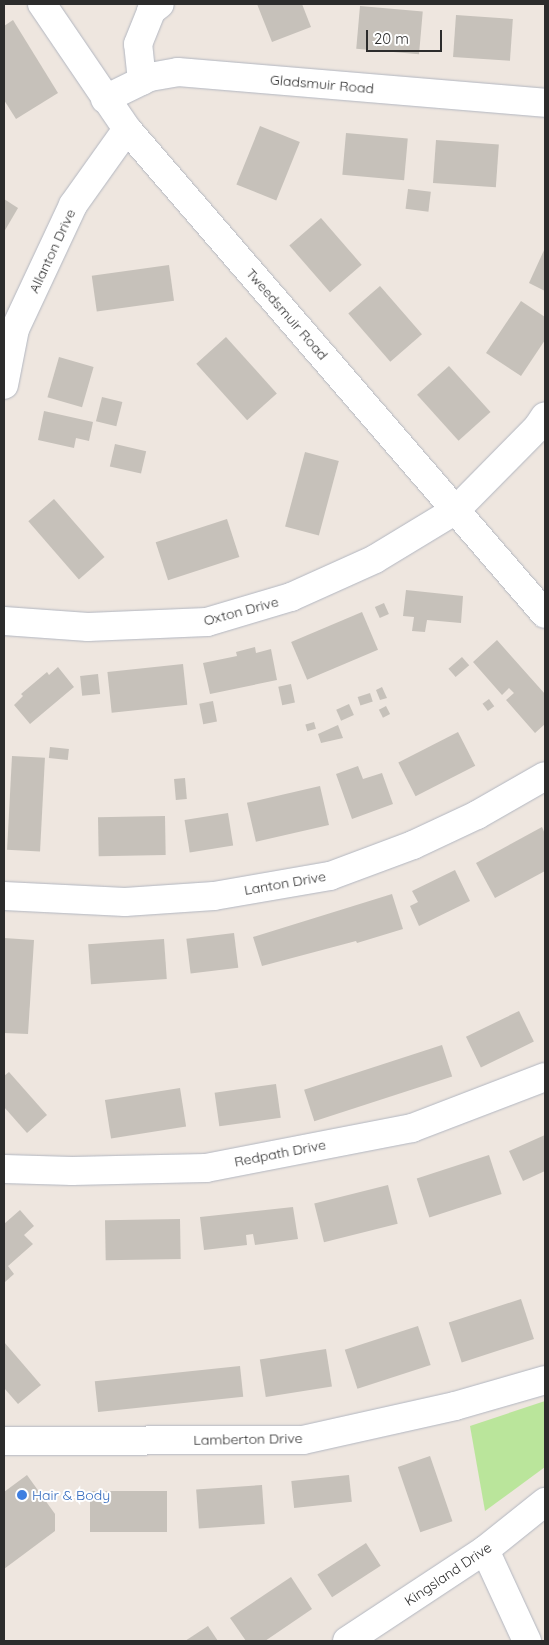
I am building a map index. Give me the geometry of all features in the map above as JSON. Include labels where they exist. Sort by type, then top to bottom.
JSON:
[{"type":"street","name":"Tweedsmuir Road","points":[[42,4],[127,129],[545,614]]},
{"type":"street","points":[[142,81],[138,44],[151,11],[160,4]]},
{"type":"street","name":"Gladsmuir Road","points":[[105,99],[150,77],[178,72],[545,103]]},
{"type":"street","name":"Allanton Drive","points":[[4,385],[9,327],[73,205],[127,129]]},
{"type":"street","name":"Oxton Drive","points":[[4,621],[88,626],[207,622],[291,597],[375,559],[456,510],[537,428],[545,416]]},
{"type":"street","name":"Lanton Drive","points":[[4,896],[125,902],[214,896],[330,876],[413,846],[477,815],[545,776]]},
{"type":"street","name":"Redpath Drive","points":[[4,1169],[72,1171],[206,1168],[412,1128],[545,1077]]},
{"type":"street","name":"Lamberton Drive","points":[[8,1445],[303,1440],[455,1406],[545,1380]]},
{"type":"street","name":"Kingsland Drive","points":[[347,1641],[485,1550],[545,1502]]},
{"type":"street","points":[[485,1550],[527,1641]]},
{"type":"green space","points":[[545,1401],[545,1467],[485,1511],[470,1426]]},
{"type":"building","points":[[257,4],[302,4],[311,27],[272,42]]},
{"type":"building","points":[[360,6],[423,11],[419,54],[356,49]]},
{"type":"building","points":[[456,15],[513,19],[510,61],[453,57]]},
{"type":"building","points":[[13,20],[58,93],[16,119],[4,100],[4,26]]},
{"type":"building","points":[[260,126],[300,142],[276,201],[236,184]]},
{"type":"building","points":[[346,133],[408,138],[404,180],[342,175]]},
{"type":"building","points":[[436,140],[499,144],[496,187],[433,183]]},
{"type":"building","points":[[408,189],[431,192],[428,212],[406,209]]},
{"type":"building","points":[[4,199],[18,208],[4,232]]},
{"type":"building","points":[[321,218],[362,265],[330,292],[289,246]]},
{"type":"building","points":[[545,248],[545,291],[529,283]]},
{"type":"building","points":[[169,265],[174,301],[97,312],[92,276]]},
{"type":"building","points":[[380,286],[422,334],[390,362],[348,314]]},
{"type":"building","points":[[521,301],[545,317],[545,340],[521,376],[486,353]]},
{"type":"building","points":[[226,337],[277,393],[247,420],[196,364]]},
{"type":"building","points":[[59,357],[94,367],[82,407],[47,397]]},
{"type":"building","points":[[449,366],[490,412],[459,441],[417,395]]},
{"type":"building","points":[[102,397],[122,402],[116,426],[96,421]]},
{"type":"building","points":[[44,411],[93,422],[89,441],[76,438],[74,448],[38,440]]},
{"type":"building","points":[[115,444],[146,451],[141,474],[110,466]]},
{"type":"building","points":[[305,452],[339,461],[319,535],[285,526]]},
{"type":"building","points":[[54,499],[105,557],[79,579],[28,521]]},
{"type":"building","points":[[227,519],[239,557],[168,580],[156,542]]},
{"type":"building","points":[[406,590],[463,596],[461,623],[427,620],[425,632],[412,631],[414,617],[403,616]]},
{"type":"building","points":[[384,603],[389,614],[380,618],[375,607]]},
{"type":"building","points":[[362,612],[378,650],[307,680],[291,642]]},
{"type":"building","points":[[497,640],[545,694],[545,724],[535,733],[506,700],[514,693],[509,688],[502,695],[473,662]]},
{"type":"building","points":[[255,647],[256,653],[271,649],[277,680],[210,694],[203,663],[237,656],[236,652]]},
{"type":"building","points":[[462,657],[469,665],[456,677],[448,669]]},
{"type":"building","points":[[183,664],[187,705],[112,713],[107,672]]},
{"type":"building","points":[[58,667],[74,687],[30,724],[14,705],[23,696],[21,694],[47,672],[49,675]]},
{"type":"building","points":[[98,674],[100,694],[82,696],[80,676]]},
{"type":"building","points":[[291,684],[295,703],[282,705],[278,687]]},
{"type":"building","points":[[382,687],[387,698],[380,700],[376,690]]},
{"type":"building","points":[[370,693],[373,702],[360,706],[358,697]]},
{"type":"building","points":[[489,699],[494,706],[488,711],[483,704]]},
{"type":"building","points":[[213,701],[217,722],[203,724],[199,704]]},
{"type":"building","points":[[349,704],[354,715],[341,721],[336,710]]},
{"type":"building","points":[[386,706],[390,714],[383,718],[379,710]]},
{"type":"building","points":[[314,722],[316,729],[307,731],[305,724]]},
{"type":"building","points":[[338,725],[343,738],[321,743],[318,734]]},
{"type":"building","points":[[458,732],[475,766],[416,796],[398,762]]},
{"type":"building","points":[[50,747],[69,749],[68,760],[49,758]]},
{"type":"building","points":[[12,756],[45,758],[40,852],[7,850]]},
{"type":"building","points":[[358,766],[363,779],[382,773],[393,804],[352,819],[336,774]]},
{"type":"building","points":[[185,778],[187,799],[176,800],[174,779]]},
{"type":"building","points":[[320,786],[329,825],[256,842],[247,803]]},
{"type":"building","points":[[228,813],[233,846],[190,852],[185,820]]},
{"type":"building","points":[[165,816],[166,855],[99,856],[98,817]]},
{"type":"building","points":[[542,827],[545,834],[545,871],[495,898],[476,863]]},
{"type":"building","points":[[455,870],[470,901],[419,926],[410,906],[418,902],[412,891]]},
{"type":"building","points":[[392,894],[403,929],[357,943],[356,941],[262,966],[253,937]]},
{"type":"building","points":[[234,933],[238,968],[191,974],[186,939]]},
{"type":"building","points":[[4,938],[34,940],[28,1034],[4,1033]]},
{"type":"building","points":[[164,939],[167,979],[91,984],[88,944]]},
{"type":"building","points":[[519,1011],[534,1042],[481,1067],[466,1037]]},
{"type":"building","points":[[442,1045],[452,1076],[314,1121],[304,1090]]},
{"type":"building","points":[[9,1072],[47,1115],[27,1133],[4,1107],[4,1076]]},
{"type":"building","points":[[276,1084],[281,1118],[219,1126],[215,1093]]},
{"type":"building","points":[[180,1088],[186,1127],[111,1138],[105,1100]]},
{"type":"building","points":[[545,1135],[545,1171],[523,1181],[509,1151]]},
{"type":"building","points":[[489,1155],[502,1194],[429,1217],[417,1178]]},
{"type":"building","points":[[388,1185],[398,1224],[324,1242],[314,1203]]},
{"type":"building","points":[[293,1207],[298,1239],[255,1245],[253,1234],[246,1235],[247,1245],[204,1250],[200,1217]]},
{"type":"building","points":[[20,1210],[34,1226],[24,1235],[33,1244],[8,1266],[14,1274],[5,1282],[4,1224]]},
{"type":"building","points":[[180,1219],[181,1259],[106,1260],[105,1220]]},
{"type":"building","points":[[521,1299],[534,1339],[462,1362],[449,1322]]},
{"type":"building","points":[[418,1326],[431,1365],[357,1389],[345,1350]]},
{"type":"building","points":[[4,1342],[41,1385],[18,1404],[4,1388]]},
{"type":"building","points":[[326,1349],[332,1387],[266,1397],[260,1359]]},
{"type":"building","points":[[240,1366],[243,1397],[98,1412],[95,1381]]},
{"type":"building","points":[[430,1456],[452,1521],[420,1532],[398,1467]]},
{"type":"building","points":[[27,1475],[55,1514],[55,1531],[4,1569],[4,1492]]},
{"type":"building","points":[[349,1475],[352,1502],[294,1508],[291,1481]]},
{"type":"building","points":[[262,1485],[265,1524],[199,1529],[196,1490]]},
{"type":"building","points":[[90,1491],[167,1491],[167,1532],[90,1532]]},
{"type":"building","points":[[366,1543],[381,1566],[332,1597],[317,1575]]},
{"type":"building","points":[[291,1577],[312,1609],[265,1641],[246,1641],[230,1618]]},
{"type":"building","points":[[208,1626],[218,1641],[185,1641]]},
{"type":"place","name":"Hair & Body","points":[[22,1495]]}]
